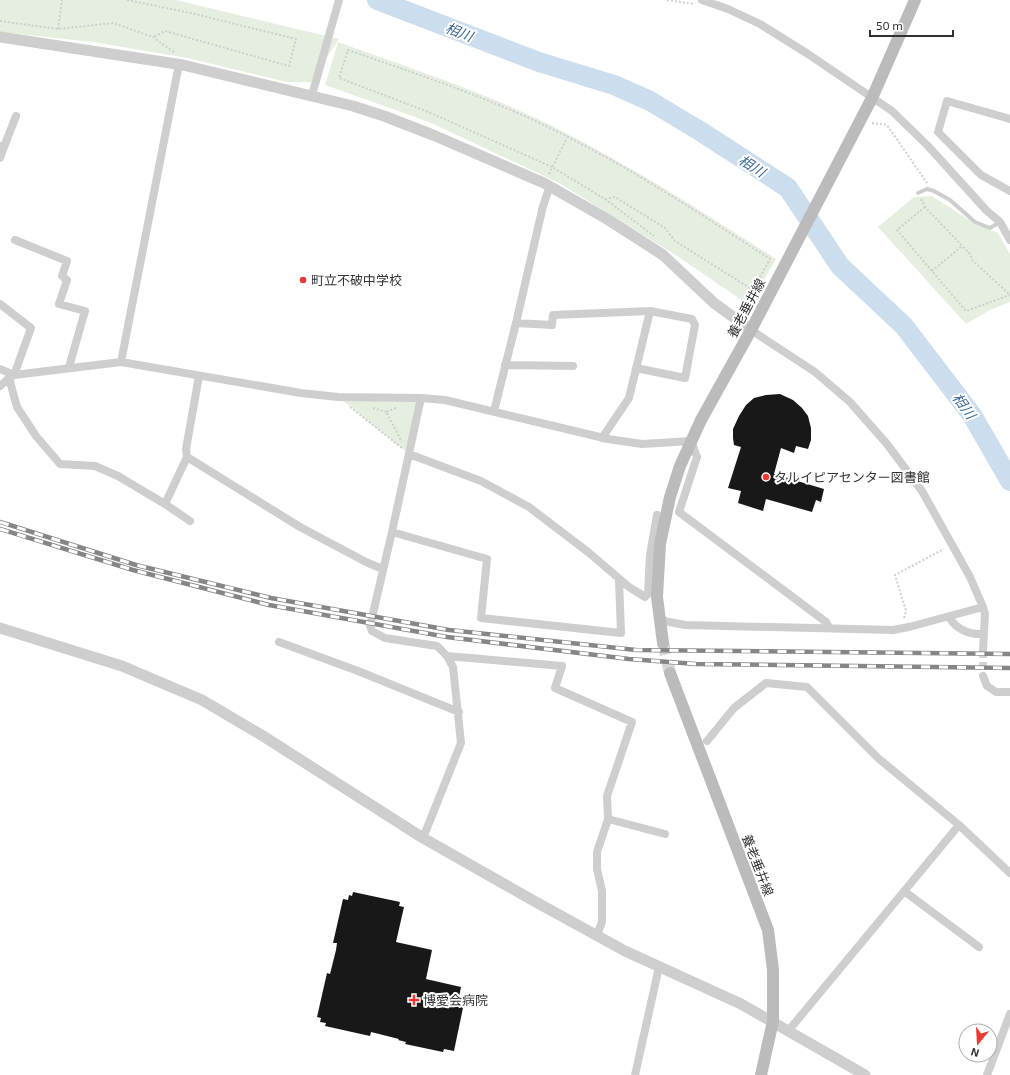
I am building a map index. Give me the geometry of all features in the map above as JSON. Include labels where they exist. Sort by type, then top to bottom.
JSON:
[{"type":"main road","name":"養老垂井線","points":[[663,643],[659,620],[658,570],[664,520],[674,484],[691,441],[863,121],[916,0]]},
{"type":"main road","name":"養老垂井線","points":[[670,673],[768,930],[773,970],[773,1021],[761,1075]]},
{"type":"street","points":[[312,95],[339,0]]},
{"type":"street","points":[[702,0],[728,9],[760,24],[808,54],[892,111],[928,146],[986,210],[1000,222],[1010,240]]},
{"type":"street","points":[[0,37],[179,64],[312,95],[384,116],[433,134],[550,186],[607,219],[663,255],[714,303],[751,330],[815,372],[850,402],[887,444],[922,491],[970,577],[985,614],[983,650]]},
{"type":"street","points":[[121,362],[179,64]]},
{"type":"street","points":[[1010,118],[947,101],[938,132],[981,175],[1010,191]]},
{"type":"street","points":[[0,158],[2,147],[16,116]]},
{"type":"street","points":[[494,411],[543,206],[550,186]]},
{"type":"street","points":[[15,240],[67,261],[62,276],[67,280],[59,304],[85,311],[69,367]]},
{"type":"street","points":[[0,304],[31,328],[12,376],[0,386]]},
{"type":"street","points":[[516,323],[552,325],[553,315],[650,311],[692,319],[696,325],[685,378],[636,368]]},
{"type":"street","points":[[602,438],[630,398],[650,311]]},
{"type":"street","points":[[0,369],[12,376],[69,367],[121,362],[301,393],[338,397],[421,398],[445,400],[602,438],[642,444],[691,441],[697,457],[679,512],[826,622],[829,627]]},
{"type":"street","points":[[505,365],[573,366]]},
{"type":"street","points":[[12,376],[17,407],[36,436],[60,464],[95,466],[118,476],[166,504],[190,521]]},
{"type":"street","points":[[166,504],[187,457],[186,449],[199,376]]},
{"type":"street","points":[[421,398],[392,532],[371,616],[370,626],[372,631],[385,638],[437,646],[447,656],[453,667],[459,712],[461,743],[423,838]]},
{"type":"street","points":[[409,454],[481,481],[529,507],[555,526],[619,579],[645,597],[648,594],[650,555],[657,514]]},
{"type":"street","points":[[187,457],[300,526],[368,564],[383,569]]},
{"type":"street","points":[[392,532],[487,559],[481,618],[621,633],[619,579]]},
{"type":"street","points":[[659,620],[685,625],[829,627],[893,630],[906,628],[983,607]]},
{"type":"street","points":[[948,617],[953,623],[972,635],[983,634]]},
{"type":"street","points":[[0,628],[122,666],[202,700],[263,736],[423,838],[597,935],[660,967],[708,987],[773,1021],[865,1075]]},
{"type":"street","points":[[279,642],[358,671],[459,712]]},
{"type":"street","points":[[447,656],[562,666],[555,688],[632,722],[607,796],[608,819],[597,852],[597,869],[602,891],[602,922],[597,935]]},
{"type":"street","points":[[983,676],[987,686],[996,692],[1010,692]]},
{"type":"street","points":[[706,741],[734,708],[766,682],[807,687],[878,758],[959,825],[1010,873]]},
{"type":"street","points":[[608,819],[665,834]]},
{"type":"street","points":[[789,1030],[959,825]]},
{"type":"street","points":[[904,891],[979,947]]},
{"type":"street","points":[[635,1075],[660,967]]},
{"type":"street","points":[[987,1075],[1010,1014]]},
{"type":"lane","points":[[918,193],[929,190],[934,191],[950,200],[980,225],[990,228],[1000,222]]},
{"type":"path","points":[[58,29],[62,0]]},
{"type":"path","points":[[127,0],[191,13],[296,39],[289,66],[165,31],[153,36]]},
{"type":"path","points":[[667,0],[696,4],[698,0]]},
{"type":"path","points":[[0,22],[58,29],[113,23],[153,36],[175,52],[179,64]]},
{"type":"path","points":[[605,199],[615,197],[659,224],[665,228],[675,241],[753,290],[770,259],[654,184],[552,129],[464,91],[348,50],[339,78],[426,110],[552,167],[605,199],[653,234],[663,255]]},
{"type":"path","points":[[863,121],[887,125],[927,181],[929,190]]},
{"type":"path","points":[[552,167],[568,138]]},
{"type":"path","points":[[918,193],[925,207],[970,254],[972,260],[1010,295],[966,311],[897,230],[925,207]]},
{"type":"path","points":[[932,271],[962,246]]},
{"type":"path","points":[[338,397],[409,454]]},
{"type":"path","points":[[400,406],[386,412],[409,454]]},
{"type":"path","points":[[906,628],[904,617],[906,611],[895,575],[944,549]]},
{"type":"green space","points":[[0,0],[176,0],[339,39],[311,82],[287,82],[187,58],[93,42],[0,32]]},
{"type":"green space","points":[[338,42],[473,91],[552,126],[638,173],[776,259],[749,305],[674,254],[559,183],[429,122],[325,85]]},
{"type":"green space","points":[[932,196],[974,223],[998,233],[1010,254],[1010,302],[990,310],[966,324],[878,227],[914,197]]},
{"type":"green space","points":[[338,397],[421,398],[409,454]]},
{"type":"building","points":[[780,394],[793,400],[808,416],[811,428],[811,440],[808,449],[796,446],[794,453],[781,448],[774,474],[824,489],[821,502],[816,500],[812,512],[766,499],[763,511],[738,503],[741,491],[728,488],[741,447],[734,445],[733,438],[733,429],[739,416],[746,405],[754,398]]},
{"type":"building","points":[[353,892],[400,902],[399,906],[404,907],[396,942],[432,950],[426,979],[461,987],[458,1002],[464,1003],[454,1051],[444,1049],[443,1052],[405,1044],[406,1042],[398,1040],[399,1039],[371,1032],[370,1036],[325,1026],[326,1023],[320,1022],[321,1018],[317,1017],[327,973],[330,974],[336,950],[337,943],[333,943],[343,899],[348,900],[349,895],[352,896]]},
{"type":"waterway","name":"相川","points":[[377,0],[539,62],[614,85],[650,101],[700,131],[788,188],[840,266],[904,326],[972,415],[1010,481]]},
{"type":"tunnel","points":[[663,643],[670,673]]},
{"type":"tunnel","points":[[983,650],[983,676]]},
{"type":"railway","points":[[0,522],[136,565],[271,598],[449,630],[636,650],[1010,654]]},
{"type":"railway","points":[[0,529],[133,570],[269,605],[447,637],[629,659],[696,664],[1010,668]]},
{"type":"place","name":"町立不破中学校","points":[[303,280]]},
{"type":"place","name":"タルイピアセンター図書館","points":[[766,477]]},
{"type":"place","name":"博愛会病院","points":[[414,1000]]}]
